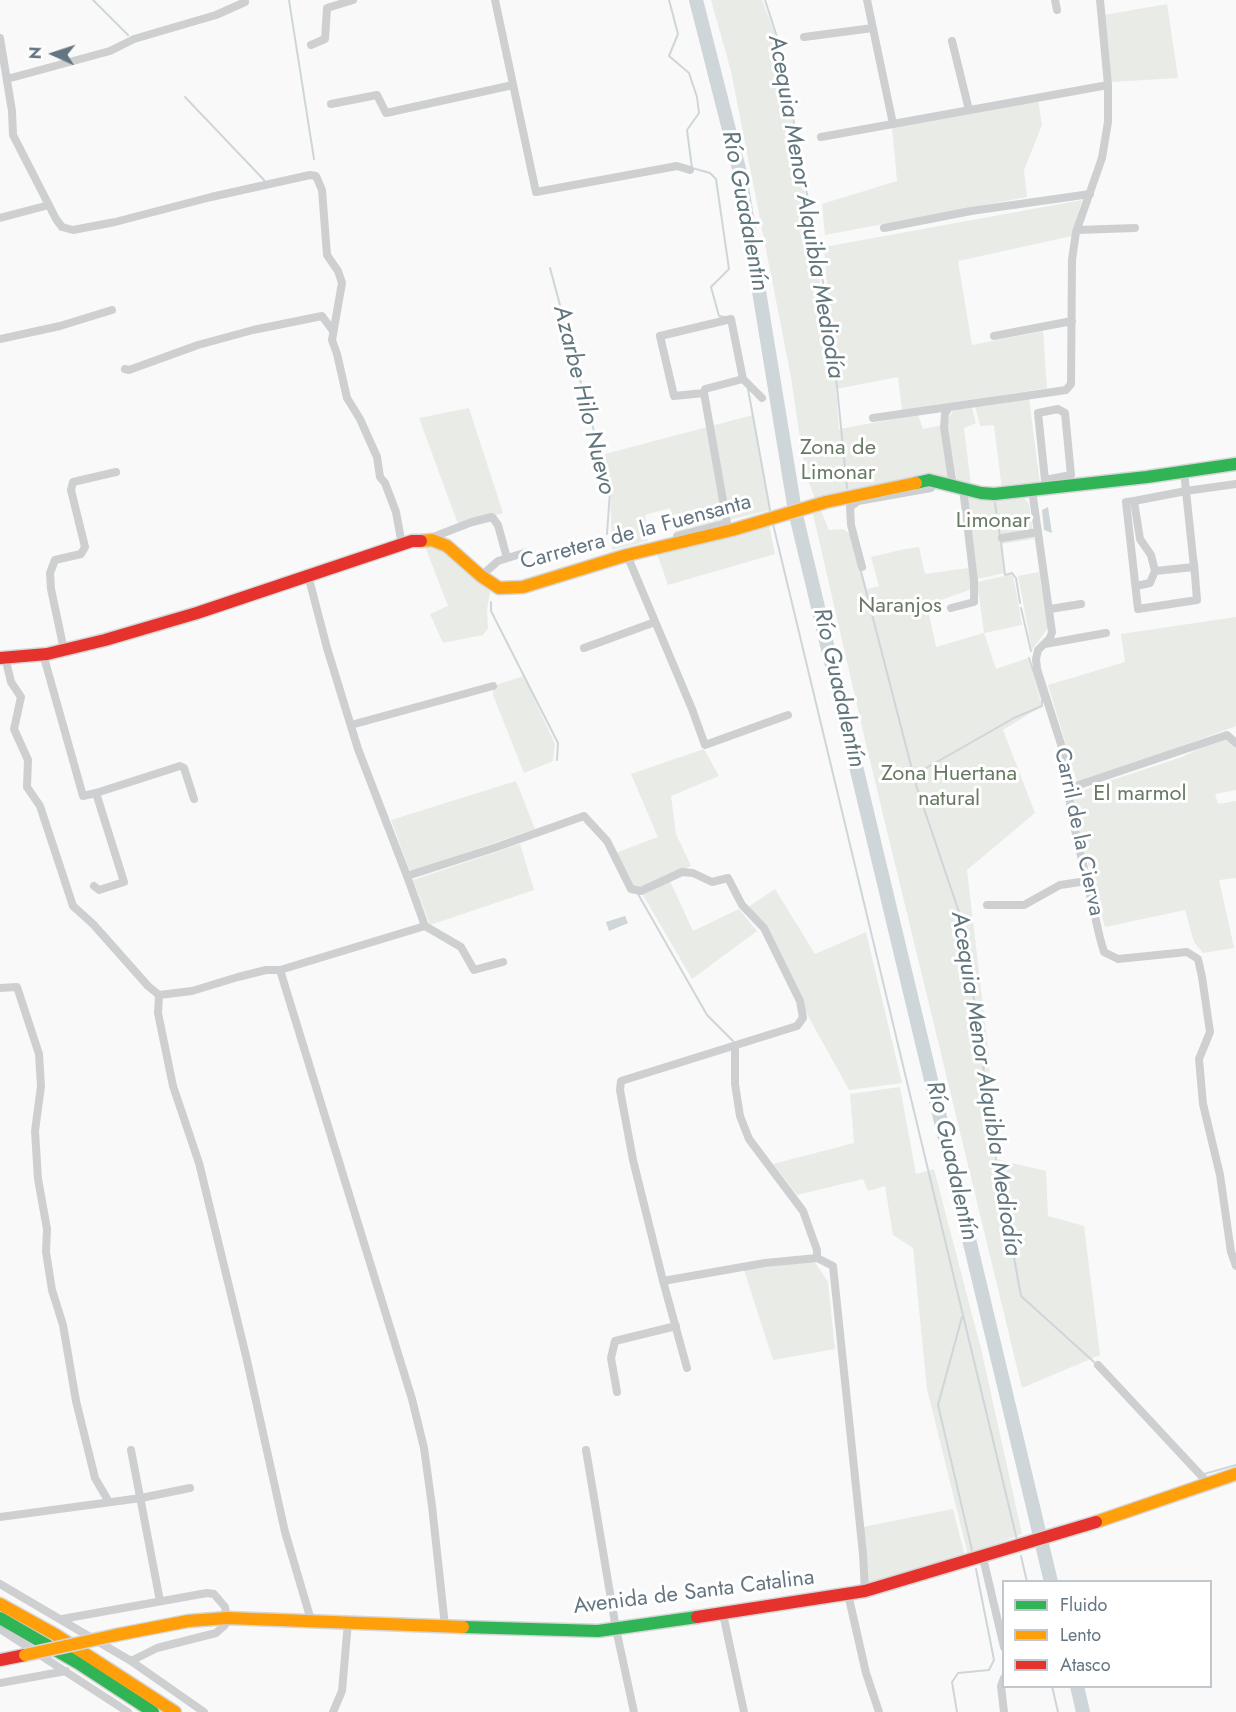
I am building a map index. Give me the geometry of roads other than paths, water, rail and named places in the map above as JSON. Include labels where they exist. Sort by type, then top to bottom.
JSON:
[{"type":"main road","name":"Carretera de la Fuensanta","points":[[425,540],[432,540],[447,546],[481,576],[499,588],[523,587],[627,555],[732,530],[826,502],[929,480],[994,494],[1032,490],[1046,484],[1236,464]]},
{"type":"main road","points":[[2,658],[64,650],[197,613],[402,544],[425,540]]},
{"type":"main road","name":"Avenida de Santa Catalina","points":[[0,1660],[188,1621],[227,1618],[575,1631],[616,1629],[723,1614],[865,1591],[1028,1544],[1236,1474]]},
{"type":"main road","points":[[0,1604],[56,1635],[175,1712]]},
{"type":"main road","points":[[0,1618],[78,1663],[153,1712]]},
{"type":"street","points":[[311,45],[325,39],[327,8],[353,0]]},
{"type":"street","points":[[495,0],[536,192],[677,166],[690,170]]},
{"type":"street","points":[[867,0],[893,124]]},
{"type":"street","points":[[1055,0],[1057,10]]},
{"type":"street","points":[[873,418],[1025,394],[1066,390],[1071,384],[1072,260],[1077,230],[1102,158],[1106,137],[1108,85],[1100,0]]},
{"type":"street","points":[[7,79],[110,51],[134,39],[216,15],[245,2]]},
{"type":"street","points":[[804,37],[873,28]]},
{"type":"street","points":[[0,38],[12,111],[13,135],[62,227],[73,230],[115,222],[222,194],[310,175],[316,176],[322,190],[327,255],[338,271],[342,283],[332,340],[347,398],[360,419],[377,457],[380,477],[385,483],[396,512],[402,544]]},
{"type":"street","points":[[952,41],[969,110]]},
{"type":"street","points":[[331,104],[377,95],[386,113],[513,85]]},
{"type":"street","points":[[821,138],[1108,85]]},
{"type":"street","points":[[884,228],[970,212],[1090,195]]},
{"type":"street","points":[[0,218],[49,206]]},
{"type":"street","points":[[1077,230],[1135,228]]},
{"type":"street","points":[[0,339],[60,326],[112,310]]},
{"type":"street","points":[[125,369],[129,370],[198,345],[253,330],[322,316],[333,331]]},
{"type":"street","points":[[704,393],[674,396],[660,336],[731,319],[743,379],[762,398]]},
{"type":"street","points":[[994,336],[1072,321]]},
{"type":"street","points":[[677,543],[677,536],[727,523],[704,393],[705,389],[743,379]]},
{"type":"street","points":[[949,407],[945,414],[944,427],[958,487],[974,581],[974,602],[951,608]]},
{"type":"street","points":[[1058,409],[1065,413],[1071,475],[1046,484],[1038,413],[1058,409]]},
{"type":"street","points":[[1184,471],[1186,491],[1187,502],[1197,600],[1138,609],[1126,502],[1186,491],[1236,484]]},
{"type":"street","points":[[64,650],[51,589],[50,573],[55,560],[81,554],[85,547],[71,490],[73,482],[116,472]]},
{"type":"street","points":[[862,567],[850,525],[850,507],[858,501],[931,488],[936,481]]},
{"type":"street","name":"Carril de la Cierva","points":[[1032,490],[1052,632],[1050,638],[1038,650],[1037,669],[1067,763],[1070,808],[1104,952],[1118,958],[1186,952],[1198,959],[1210,1032],[1199,1059],[1203,1104],[1220,1175],[1231,1252],[1236,1266]]},
{"type":"street","points":[[1134,501],[1140,539],[1151,555],[1155,571],[1150,583],[1136,586]]},
{"type":"street","points":[[1155,571],[1194,567],[1187,502]]},
{"type":"street","points":[[425,540],[492,517],[498,525],[507,558]]},
{"type":"street","points":[[1002,538],[1038,532]]},
{"type":"street","points":[[481,576],[498,561],[527,552]]},
{"type":"street","points":[[627,555],[705,745],[788,715]]},
{"type":"street","points":[[309,575],[327,648],[358,749],[425,926],[461,947],[474,970],[503,962]]},
{"type":"street","points":[[1050,609],[1081,604]]},
{"type":"street","points":[[584,648],[655,622]]},
{"type":"street","points":[[1045,644],[1106,633]]},
{"type":"street","points":[[43,654],[83,796],[180,766],[184,768],[194,799]]},
{"type":"street","points":[[2,658],[11,682],[21,697],[14,729],[28,760],[27,787],[40,806],[73,906],[93,924],[148,986],[159,995],[192,991],[266,970],[280,970],[425,926]]},
{"type":"street","points":[[351,725],[493,686]]},
{"type":"street","points":[[1070,788],[1227,735],[1236,742]]},
{"type":"street","points":[[94,886],[99,890],[124,882],[96,793]]},
{"type":"street","points":[[407,876],[584,816],[607,841],[631,889],[641,891],[682,872],[693,873],[712,882],[728,878],[742,905],[764,928],[800,1001],[803,1018],[797,1026],[621,1082],[620,1090],[633,1160],[687,1368]]},
{"type":"street","points":[[987,905],[1024,905],[1060,885],[1086,881]]},
{"type":"street","points":[[280,970],[412,1399],[424,1448],[445,1626]]},
{"type":"street","points":[[0,988],[17,987],[39,1054],[41,1086],[35,1131],[38,1179],[47,1229],[46,1252],[51,1290],[63,1325],[76,1401],[92,1468],[109,1502]]},
{"type":"street","points":[[159,995],[158,1013],[173,1086],[199,1163],[246,1356],[269,1467],[311,1620]]},
{"type":"street","points":[[735,1046],[735,1084],[740,1116],[749,1139],[803,1211],[817,1250],[817,1258]]},
{"type":"street","points":[[663,1281],[765,1263],[817,1258],[833,1266],[865,1591]]},
{"type":"street","points":[[617,1392],[611,1358],[615,1341],[676,1326]]},
{"type":"street","points":[[1098,1365],[1208,1483]]},
{"type":"street","points":[[131,1450],[160,1601]]},
{"type":"street","points":[[586,1450],[616,1629],[634,1712]]},
{"type":"street","points":[[0,1517],[141,1498],[190,1488]]},
{"type":"street","points":[[983,1558],[1002,1639]]},
{"type":"street","points":[[0,1584],[131,1660],[204,1712]]},
{"type":"street","points":[[62,1619],[196,1594],[214,1594],[225,1607],[227,1618],[225,1625],[216,1633],[157,1648],[131,1660]]},
{"type":"street","points":[[848,1594],[866,1673],[879,1712]]},
{"type":"street","points":[[723,1614],[744,1712]]},
{"type":"street","points":[[333,1712],[342,1691],[348,1622]]},
{"type":"street","points":[[1,1631],[128,1712]]},
{"type":"street","points":[[0,1683],[66,1671]]},
{"type":"street","points":[[1002,1683],[1004,1712]]},
{"type":"waterway","points":[[93,0],[128,35]]},
{"type":"waterway","points":[[289,0],[314,159]]},
{"type":"waterway","points":[[669,0],[678,34],[669,56],[689,73],[697,97],[699,113],[687,130],[692,168],[710,173],[716,179],[729,269],[711,287],[719,316],[725,317]]},
{"type":"waterway","name":"Río Guadalentín","points":[[696,0],[739,169],[795,511],[1051,1580]]},
{"type":"waterway","name":"Acequia Menor Alquibla Mediodía","points":[[765,0],[780,46],[831,326],[847,488]]},
{"type":"waterway","points":[[185,97],[265,183]]},
{"type":"waterway","name":"Azarbe Hilo Nuevo","points":[[550,268],[610,491],[607,534]]},
{"type":"waterway","points":[[748,389],[770,510]]},
{"type":"waterway","points":[[995,503],[1000,537]]},
{"type":"waterway","points":[[773,524],[1017,1540]]},
{"type":"waterway","points":[[1001,542],[1005,575],[1012,573],[1016,578],[1020,603]]},
{"type":"waterway","name":"Acequia Menor Alquibla Mediodía","points":[[860,568],[916,785],[964,927],[996,1159],[1021,1296],[1094,1362]]},
{"type":"waterway","name":"Azarbe Hilo Nuevo","points":[[491,602],[491,611],[558,743],[557,760]]},
{"type":"waterway","points":[[1021,608],[1031,651]]},
{"type":"waterway","points":[[914,775],[1014,718],[1042,706],[1042,699],[1029,658]]},
{"type":"waterway","name":"Azarbe Hilo Nuevo","points":[[638,894],[707,1015],[733,1041]]},
{"type":"waterway","points":[[962,1317],[938,1405],[972,1550]]},
{"type":"waterway","name":"Acequia Menor Alquibla Mediodía","points":[[1204,1474],[1236,1465]]},
{"type":"waterway","points":[[1021,1556],[1027,1580]]},
{"type":"waterway","points":[[957,1712],[952,1682],[958,1673],[989,1670],[994,1660],[976,1569]]},
{"type":"waterway","points":[[1052,1688],[1058,1712]]},
{"type":"waterway","name":"Río Guadalentín","points":[[1077,1688],[1083,1712]]},
{"type":"park label","name":"Zona de Limonar","points":[[838,462]]},
{"type":"park label","name":"Limonar","points":[[993,522]]},
{"type":"park label","name":"Naranjos","points":[[900,607]]},
{"type":"park label","name":"Zona Huertana natural","points":[[949,788]]},
{"type":"park label","name":"El marmol","points":[[1140,795]]}]
